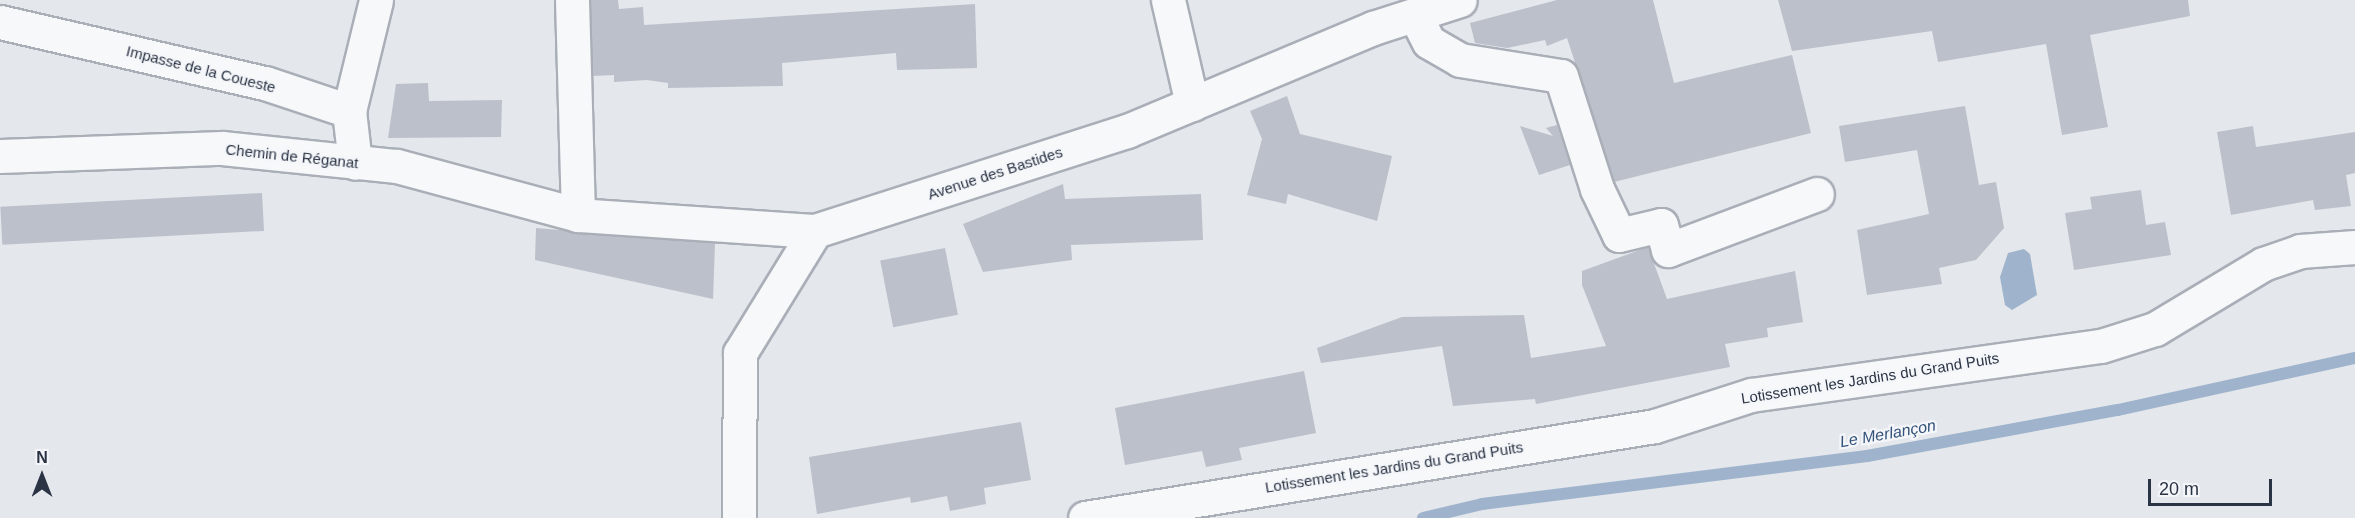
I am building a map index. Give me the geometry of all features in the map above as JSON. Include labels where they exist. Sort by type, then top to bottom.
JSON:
[{"type":"street","points":[[356,163],[350,111],[376,0]]},
{"type":"street","points":[[572,0],[578,215]]},
{"type":"street","points":[[1168,0],[1192,104]]},
{"type":"street","name":"Avenue des Bastides","points":[[816,231],[1127,130],[1415,15],[1460,0]]},
{"type":"street","points":[[1415,15],[1429,42],[1460,60],[1561,76],[1597,189],[1619,235],[1661,225],[1668,250],[1817,194]]},
{"type":"street","name":"Impasse de la Coueste","points":[[0,22],[265,83],[350,111]]},
{"type":"street","name":"Chemin de Réganat","points":[[0,156],[222,148],[397,166],[578,215],[816,231]]},
{"type":"street","points":[[739,518],[740,353],[816,231]]},
{"type":"street","name":"Lotissement les Jardins du Grand Puits","points":[[1085,518],[1654,426],[1751,395],[2102,346],[2155,329],[2263,264],[2300,251],[2355,247]]},
{"type":"water","points":[[2024,249],[2030,254],[2037,295],[2012,310],[2005,305],[2000,277],[2008,253]]},
{"type":"building","points":[[591,0],[618,0],[619,9],[643,7],[644,25],[975,4],[977,68],[897,70],[896,53],[782,63],[783,86],[668,88],[668,83],[647,80],[614,82],[614,75],[593,76]]},
{"type":"building","points":[[1557,0],[1653,0],[1674,83],[1792,55],[1811,133],[1614,182],[1567,38],[1547,46],[1545,40],[1507,48],[1475,43],[1470,23]]},
{"type":"building","points":[[1778,0],[2188,0],[2190,16],[2090,35],[2108,127],[2062,135],[2046,44],[1938,62],[1932,31],[1792,51]]},
{"type":"building","points":[[428,83],[429,101],[502,100],[501,137],[388,138],[396,84]]},
{"type":"building","points":[[1287,96],[1300,134],[1392,156],[1377,221],[1288,194],[1286,204],[1247,195],[1262,139],[1250,111]]},
{"type":"building","points":[[1965,106],[1979,185],[1996,182],[2004,228],[1976,260],[1939,268],[1942,284],[1867,295],[1857,230],[1929,214],[1917,150],[1845,162],[1839,126]]},
{"type":"building","points":[[1557,125],[1570,165],[1539,175],[1520,126],[1553,136],[1546,128]]},
{"type":"building","points":[[2253,126],[2256,147],[2355,132],[2355,173],[2346,175],[2351,206],[2315,210],[2313,200],[2231,215],[2217,132]]},
{"type":"building","points":[[1063,184],[1065,199],[1201,194],[1203,240],[1071,245],[1072,260],[983,272],[963,224]]},
{"type":"building","points":[[2141,190],[2146,225],[2165,222],[2171,255],[2074,270],[2065,213],[2092,209],[2090,197]]},
{"type":"building","points":[[262,193],[264,231],[2,245],[0,207]]},
{"type":"building","points":[[536,228],[715,243],[713,299],[535,260]]},
{"type":"building","points":[[1648,247],[1667,299],[1795,271],[1803,322],[1767,328],[1768,337],[1725,344],[1730,367],[1536,404],[1535,399],[1453,406],[1442,346],[1321,363],[1317,348],[1402,317],[1524,315],[1531,358],[1606,346],[1582,285],[1582,271]]},
{"type":"building","points":[[945,248],[958,315],[893,327],[880,261]]},
{"type":"building","points":[[1304,371],[1316,433],[1239,448],[1242,460],[1206,467],[1202,451],[1125,465],[1115,408]]},
{"type":"building","points":[[1021,422],[1031,480],[984,488],[986,504],[950,511],[947,496],[911,503],[910,497],[817,514],[809,457]]},
{"type":"waterway","name":"Le Merlançon","points":[[1423,518],[1482,504],[1867,456],[2118,410],[2355,358]]}]
